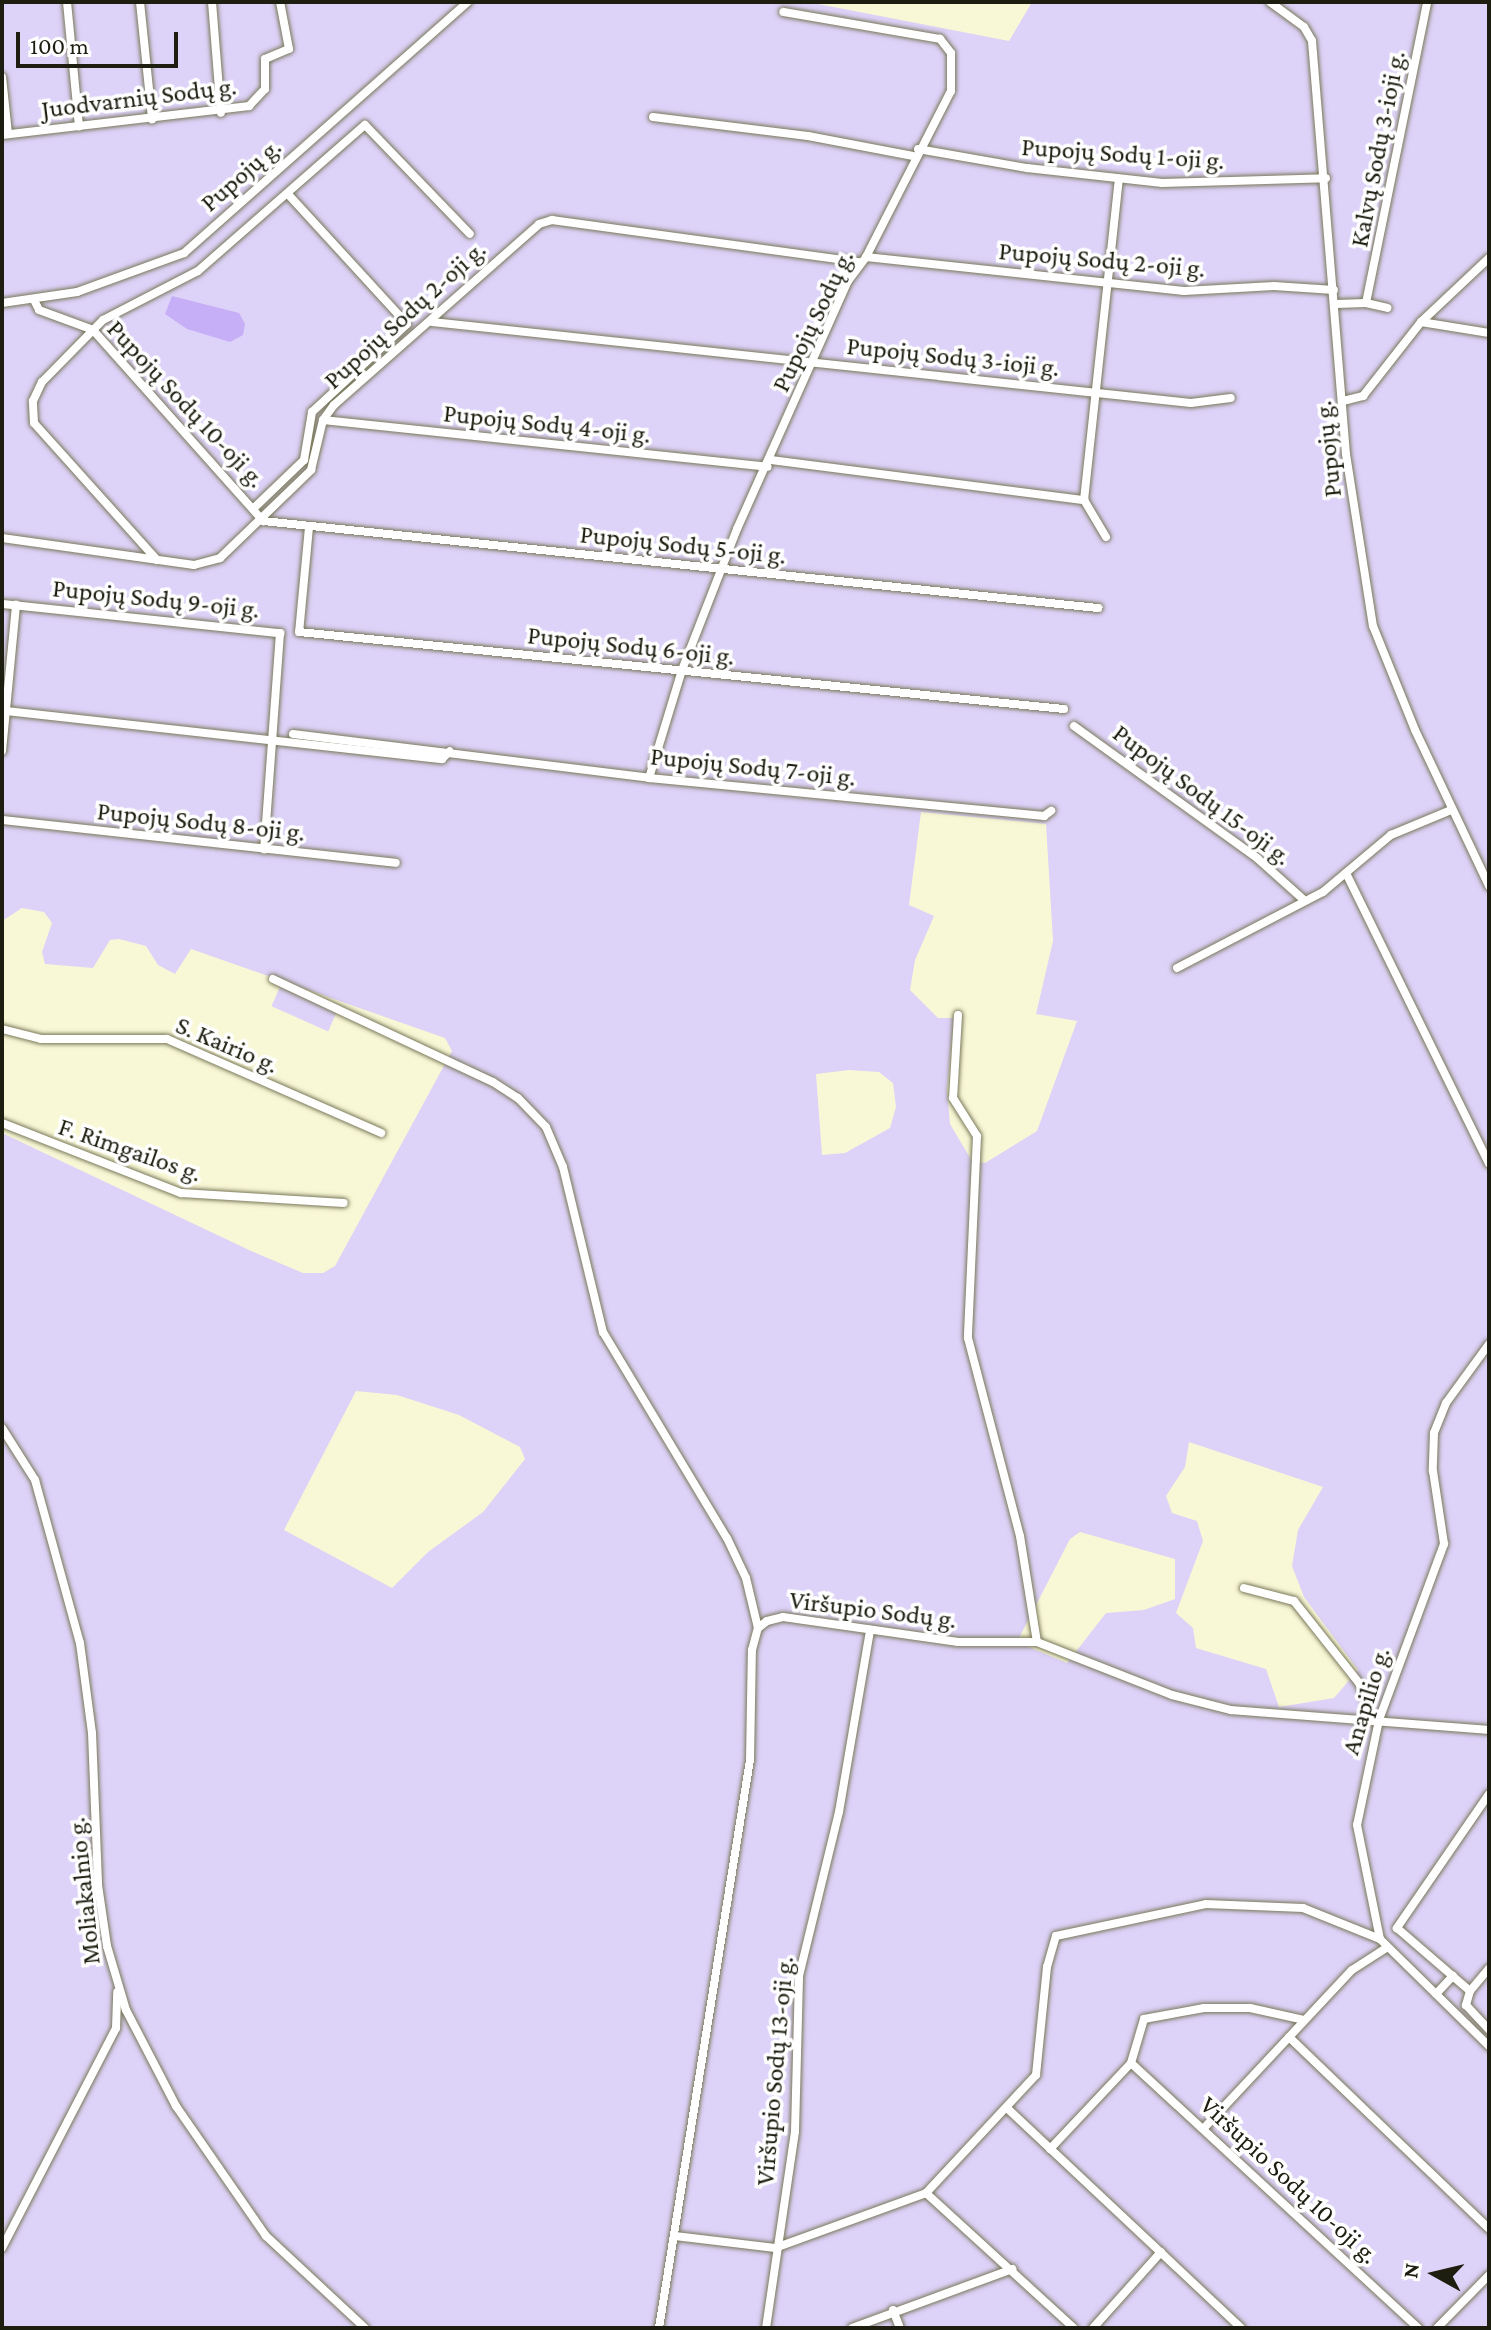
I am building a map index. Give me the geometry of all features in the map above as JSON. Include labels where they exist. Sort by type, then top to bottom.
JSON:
[{"type":"street","points":[[67,2],[79,126]]},
{"type":"street","points":[[140,2],[152,119]]},
{"type":"street","points":[[212,2],[221,113]]},
{"type":"street","name":"Juodvarnių Sodų g.","points":[[5,134],[221,113],[258,100],[265,89],[265,59],[289,49],[280,2]]},
{"type":"street","name":"Pupojų g.","points":[[2,303],[34,300],[126,278],[184,253],[468,2]]},
{"type":"street","name":"Pupojų g.","points":[[1270,2],[1304,27],[1312,41],[1343,401],[1373,626],[1451,810],[1489,886]]},
{"type":"street","name":"Kalvų Sodų 3-ioji g.","points":[[1366,303],[1427,2]]},
{"type":"street","name":"Pupojų Sodų g.","points":[[649,778],[682,670],[720,569],[862,260],[916,152],[951,91],[947,43],[929,35],[783,12]]},
{"type":"street","points":[[2,77],[5,134]]},
{"type":"street","name":"Pupojų Sodų 1-oji g.","points":[[653,117],[1119,179],[1211,184],[1326,178]]},
{"type":"street","points":[[158,560],[34,423],[33,401],[42,382],[93,330],[122,308],[198,271],[365,125],[470,234]]},
{"type":"street","points":[[1106,537],[1084,500],[1119,179]]},
{"type":"street","points":[[255,507],[304,460],[312,412],[407,324],[288,194]]},
{"type":"street","name":"Pupojų Sodų 2-oji g.","points":[[2,538],[158,560],[212,562],[263,521],[314,465],[323,420],[345,394],[432,322],[525,233],[552,220],[862,260],[1184,291],[1274,286],[1334,290]]},
{"type":"street","points":[[1343,401],[1363,396],[1421,322],[1489,258]]},
{"type":"street","name":"Pupojų Sodų 10-oji g.","points":[[34,300],[39,310],[93,330],[255,507],[263,521]]},
{"type":"street","points":[[1336,304],[1366,303],[1387,308]]},
{"type":"street","name":"Pupojų Sodų 3-ioji g.","points":[[432,322],[1191,403],[1231,398]]},
{"type":"street","points":[[1421,322],[1489,333]]},
{"type":"street","name":"Pupojų Sodų 4-oji g.","points":[[323,420],[769,463],[1084,500]]},
{"type":"street","name":"Pupojų Sodų 5-oji g.","points":[[263,521],[1098,608]]},
{"type":"street","name":"Pupojų Sodų 6-oji g.","points":[[309,527],[299,632],[1064,709]]},
{"type":"street","name":"Pupojų Sodų 9-oji g.","points":[[2,604],[280,633],[264,849]]},
{"type":"street","points":[[2,751],[16,605]]},
{"type":"street","name":"Pupojų Sodų 7-oji g.","points":[[6,711],[274,743],[442,759],[450,751]]},
{"type":"street","name":"Pupojų Sodų 15-oji g.","points":[[1074,726],[1257,858],[1304,900]]},
{"type":"street","name":"Pupojų Sodų 7-oji g.","points":[[293,734],[649,778],[1044,816],[1051,811]]},
{"type":"street","points":[[1177,968],[1304,900],[1346,873],[1391,835],[1451,810]]},
{"type":"street","name":"Pupojų Sodų 8-oji g.","points":[[2,820],[396,863]]},
{"type":"street","points":[[1346,873],[1489,1164]]},
{"type":"street","points":[[273,979],[493,1082],[518,1098],[546,1127],[563,1167],[603,1332],[727,1538],[746,1578],[758,1628]]},
{"type":"street","points":[[958,1015],[953,1098],[977,1136],[968,1338],[1020,1536],[1037,1642]]},
{"type":"street","name":"S. Kairio g.","points":[[2,1029],[41,1039],[167,1039],[381,1133]]},
{"type":"street","name":"F. Rimgailos g.","points":[[2,1123],[181,1193],[344,1203]]},
{"type":"street","name":"Anapilio g.","points":[[1489,1344],[1439,1416],[1432,1451],[1444,1544],[1379,1720],[1357,1825],[1380,1939],[1489,2046]]},
{"type":"street","name":"Moliakalnio g.","points":[[2,1428],[35,1480],[80,1643],[92,1733],[98,1885],[117,1987],[136,2031],[176,2106],[266,2236],[365,2328]]},
{"type":"street","points":[[1244,1588],[1294,1601],[1359,1683],[1367,1700],[1366,1720]]},
{"type":"street","name":"Viršupio Sodų g.","points":[[659,2328],[750,1760],[752,1650],[758,1628],[783,1617],[958,1642],[1037,1642],[1193,1702],[1489,1730]]},
{"type":"street","name":"Viršupio Sodų 13-oji g.","points":[[766,2328],[775,2248],[795,2131],[799,1976],[839,1812],[870,1630]]},
{"type":"street","points":[[1470,1991],[1397,1928],[1489,1794]]},
{"type":"street","points":[[675,2236],[775,2248],[926,2193],[1008,2109],[1036,2075],[1047,1967],[1056,1936],[1175,1908],[1261,1904],[1303,1908],[1380,1939]]},
{"type":"street","points":[[1204,2128],[1359,1964],[1386,1948]]},
{"type":"street","points":[[1489,1968],[1470,1991],[1466,2005],[1489,2030]]},
{"type":"street","points":[[1436,1994],[1453,1976]]},
{"type":"street","points":[[2,2248],[116,2028],[117,1987]]},
{"type":"street","points":[[1050,2149],[1131,2063],[1140,2023],[1168,2013],[1250,2008],[1304,2020]]},
{"type":"street","points":[[116,2028],[136,2031]]},
{"type":"street","points":[[1289,2037],[1489,2229]]},
{"type":"street","name":"Viršupio Sodų 10-oji g.","points":[[1131,2063],[1418,2328]]},
{"type":"street","points":[[1008,2109],[1241,2328]]},
{"type":"street","points":[[926,2193],[1074,2328]]},
{"type":"street","points":[[1093,2328],[1161,2252]]},
{"type":"street","points":[[852,2328],[893,2310],[1012,2269]]},
{"type":"street","points":[[1437,2328],[1489,2275]]},
{"type":"street","points":[[893,2310],[900,2328]]},
{"type":"shaded area","points":[[2,2],[808,2],[1009,41],[1032,2],[1489,2],[1489,2328],[2,2328],[2,1133],[249,1250],[303,1273],[323,1273],[335,1266],[452,1051],[445,1038],[191,949],[175,974],[158,965],[146,946],[119,939],[110,940],[93,968],[45,964],[42,952],[52,923],[44,912],[22,908],[2,921]],"holes":[[[921,812],[1046,824],[1053,941],[1036,1014],[1077,1021],[1037,1131],[985,1163],[972,1161],[950,1124],[947,1089],[954,1018],[938,1018],[910,990],[915,960],[934,916],[909,905]],[[849,1070],[879,1072],[893,1083],[896,1107],[890,1128],[845,1153],[822,1155],[816,1074]],[[356,1391],[397,1395],[459,1415],[520,1447],[525,1459],[483,1512],[428,1552],[392,1588],[284,1530]],[[1189,1442],[1323,1487],[1298,1530],[1292,1566],[1304,1597],[1358,1670],[1334,1698],[1279,1707],[1266,1669],[1196,1648],[1193,1628],[1176,1613],[1203,1541],[1197,1521],[1172,1513],[1166,1496],[1185,1467]],[[1080,1532],[1175,1559],[1175,1599],[1144,1610],[1106,1613],[1067,1663],[1017,1642],[1070,1539]]]},
{"type":"shaded area","points":[[172,296],[239,313],[245,324],[243,335],[230,342],[187,329],[165,314]]},
{"type":"shaded area","points":[[280,987],[337,1012],[328,1031],[271,1006]]}]
